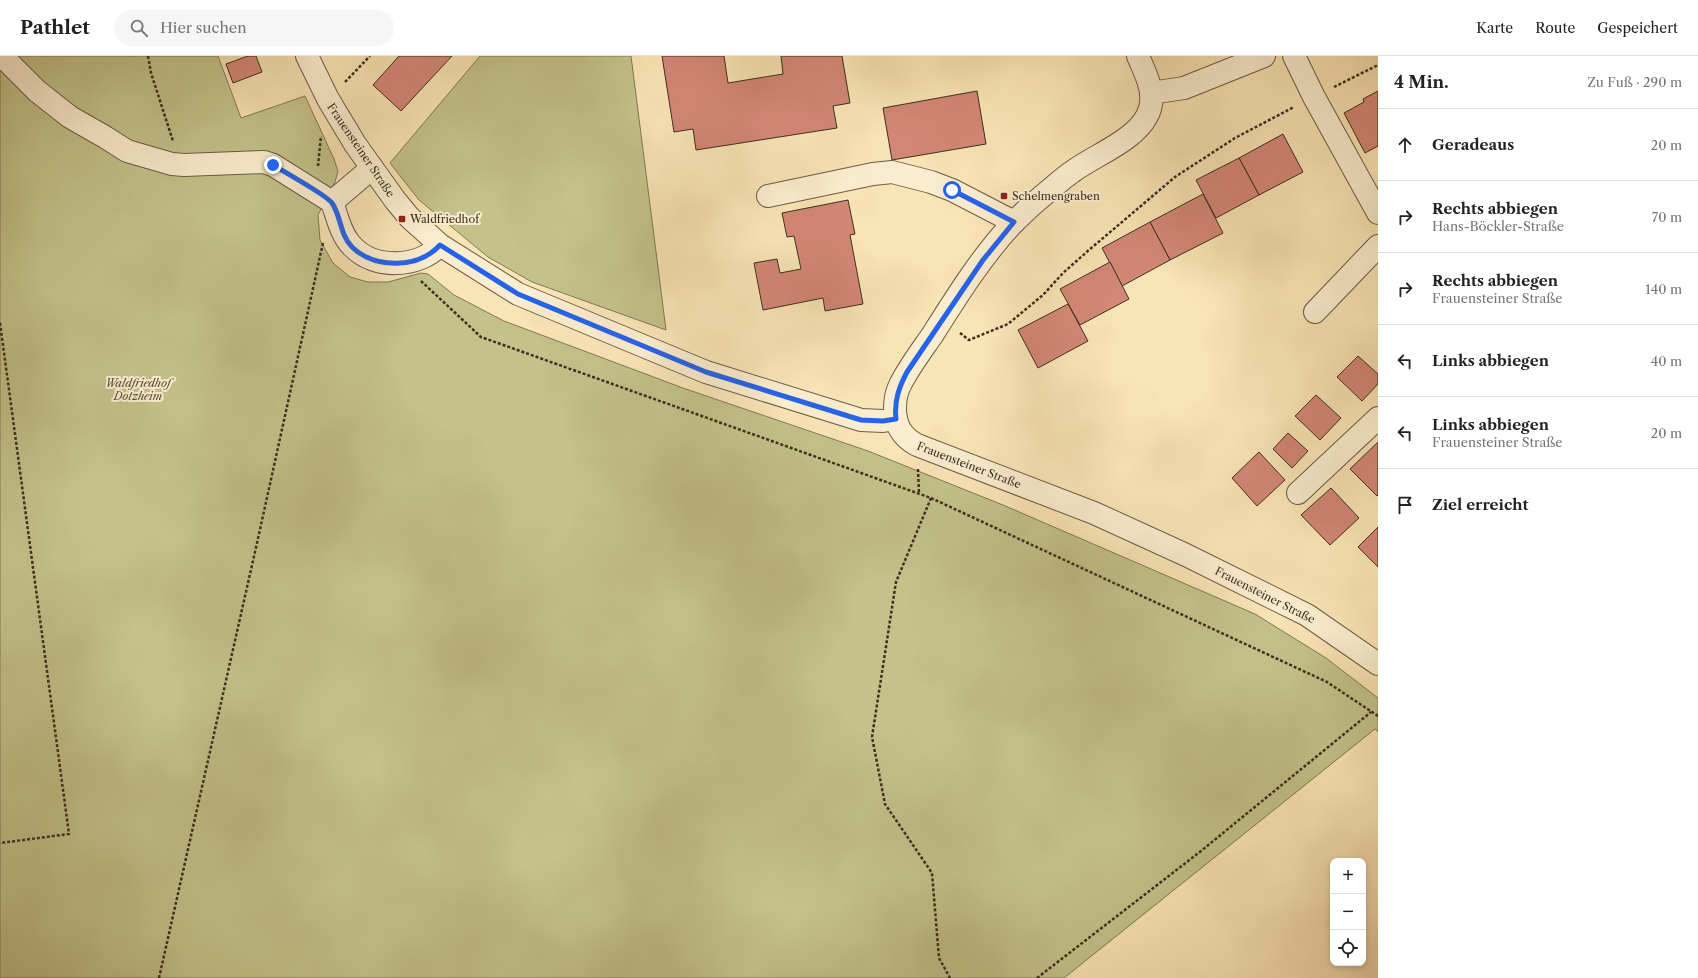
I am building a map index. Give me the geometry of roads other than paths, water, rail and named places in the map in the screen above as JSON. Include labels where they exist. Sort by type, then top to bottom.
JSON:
[{"type":"street","points":[[2,56],[36,91],[70,117],[105,136],[127,151],[172,164],[195,166],[264,162],[273,165],[323,196],[352,246],[374,260],[383,263],[402,262],[425,256],[440,245]]},
{"type":"street","name":"Frauensteiner Straße","points":[[307,56],[328,100],[355,144],[409,217],[440,245],[518,294],[706,372],[861,420],[883,421],[896,419],[904,437],[917,445],[1094,513],[1186,555],[1308,616],[1378,664]]},
{"type":"street","points":[[896,419],[895,408],[900,386],[943,318],[983,260],[1014,222],[1072,171],[1130,136],[1140,126],[1151,107],[1151,93],[1150,84],[1138,56]]},
{"type":"street","points":[[1151,93],[1184,88],[1264,56]]},
{"type":"street","points":[[1294,56],[1314,97],[1378,213]]},
{"type":"street","points":[[323,196],[372,168]]},
{"type":"street","points":[[768,196],[873,174],[892,172],[931,182],[952,190],[1014,222]]},
{"type":"street","points":[[1315,312],[1378,246]]},
{"type":"street","points":[[1298,493],[1378,418]]},
{"type":"place","name":"Schelmengraben","points":[[1004,196]]},
{"type":"place","name":"Waldfriedhof","points":[[402,219]]},
{"type":"park label","name":"Waldfriedhof Dotzheim","points":[[138,389]]}]
